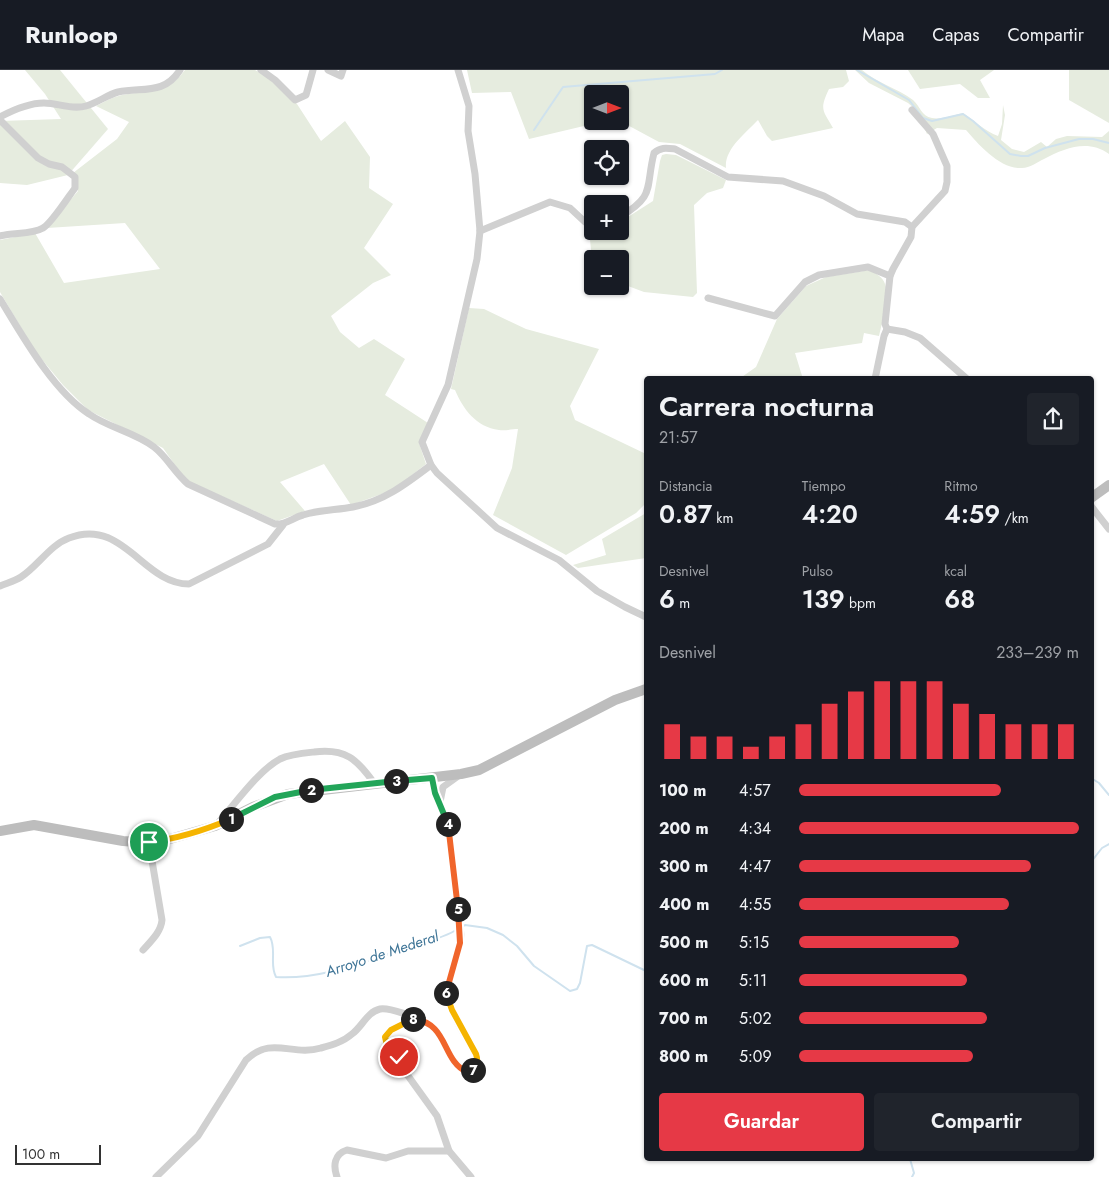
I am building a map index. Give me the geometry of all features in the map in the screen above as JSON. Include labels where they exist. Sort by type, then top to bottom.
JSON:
[{"type":"street","points":[[0,236],[44,228],[75,188],[75,177],[62,167],[49,164],[38,158],[0,119],[10,111],[29,105],[44,103],[86,107],[118,92],[161,87],[174,80],[180,70]]},
{"type":"street","points":[[261,70],[276,80],[296,100],[306,94],[314,70]]},
{"type":"street","points":[[328,70],[341,76],[343,70]]},
{"type":"street","points":[[458,70],[469,106],[468,132],[475,174],[480,231],[478,259],[448,385],[422,442],[431,465],[480,514],[497,528],[559,560],[597,591],[625,608],[644,616]]},
{"type":"street","points":[[876,376],[887,330],[885,324],[890,276],[911,237],[912,226],[945,192],[947,182],[947,166],[933,134],[912,110]]},
{"type":"street","points":[[629,211],[645,198],[654,153],[659,149],[666,148],[675,149],[728,177],[784,181],[824,196],[857,214],[905,222],[912,226]]},
{"type":"street","points":[[480,231],[541,204],[550,202],[570,208],[584,221]]},
{"type":"street","points":[[708,298],[776,316],[805,282],[819,275],[868,267],[890,276]]},
{"type":"street","points":[[0,299],[32,351],[63,390],[86,412],[155,448],[178,476],[188,484],[275,524],[283,525]]},
{"type":"street","points":[[887,330],[905,332],[920,338],[964,376]]},
{"type":"street","points":[[0,586],[21,577],[59,543],[75,536],[100,535],[122,545],[168,579],[179,584],[189,584],[268,544],[283,525],[304,514],[355,507],[395,493],[431,465]]},
{"type":"street","points":[[1094,496],[1109,485]]},
{"type":"street","points":[[1094,510],[1109,529]]},
{"type":"street","points":[[0,831],[34,825],[123,841],[163,841],[215,826],[275,797],[314,790],[461,774],[479,770],[615,700],[644,690]]},
{"type":"street","points":[[215,826],[262,774],[280,759],[298,754],[336,750],[353,759],[374,783]]},
{"type":"street","points":[[443,787],[461,774]]},
{"type":"street","points":[[436,777],[443,787],[440,805]]},
{"type":"street","points":[[156,1177],[198,1136],[246,1060],[252,1054],[272,1047],[305,1051],[338,1043],[358,1030],[374,1011],[389,1009],[426,1022],[434,1027],[456,1063],[462,1069],[467,1072],[474,1070],[478,1060],[476,1054],[452,1010],[446,994],[461,935],[448,825],[440,805],[436,777]]},
{"type":"street","points":[[143,950],[153,940],[162,920],[149,842]]},
{"type":"street","points":[[414,1019],[387,1033],[385,1041],[399,1057],[406,1073],[434,1111],[449,1151],[471,1177]]},
{"type":"street","points":[[336,1177],[334,1168],[336,1158],[344,1150],[386,1158],[408,1151],[449,1151]]},
{"type":"shaded area","points":[[25,70],[60,70],[108,129],[68,175],[27,185],[0,183],[0,121],[61,119],[45,94]]},
{"type":"shaded area","points":[[185,70],[255,70],[267,77],[297,104],[321,141],[345,121],[370,157],[369,188],[393,204],[364,248],[391,275],[373,283],[331,316],[340,332],[359,348],[374,339],[405,359],[385,395],[428,423],[419,443],[426,464],[393,490],[351,505],[324,464],[280,482],[305,511],[277,521],[190,482],[182,475],[163,448],[88,410],[63,385],[35,351],[0,292],[0,240],[35,233],[64,283],[160,269],[125,223],[47,228],[78,191],[78,179],[73,173],[117,139],[129,122],[96,106],[119,96],[164,88],[178,78]]},
{"type":"shaded area","points":[[467,70],[846,70],[849,81],[843,87],[829,89],[824,101],[825,113],[833,128],[772,141],[758,120],[728,154],[726,168],[680,144],[659,142],[629,126],[629,85],[584,85],[584,126],[529,139],[511,92],[472,93]]},
{"type":"shaded area","points":[[855,70],[862,70],[907,96],[928,117],[948,117],[963,113],[984,129],[998,136],[1002,124],[1003,105],[1005,115],[1001,140],[1012,149],[1024,152],[1041,142],[1047,147],[1056,139],[1067,136],[1102,137],[1109,131],[1109,154],[1093,147],[1076,147],[1060,151],[1028,167],[1014,168],[998,161],[966,130],[937,128],[927,134],[916,110],[908,103],[869,83]]},
{"type":"shaded area","points":[[908,70],[994,70],[980,80],[990,98],[978,98],[960,84],[920,89]]},
{"type":"shaded area","points":[[1069,70],[1109,70],[1109,123],[1069,100]]},
{"type":"shaded area","points":[[662,155],[676,155],[726,180],[723,188],[707,193],[694,205],[697,293],[693,297],[644,292],[629,286],[629,250],[591,250],[590,240],[629,240],[629,216],[653,201]]},
{"type":"shaded area","points":[[870,270],[883,279],[886,289],[885,310],[879,336],[864,333],[862,343],[795,353],[802,376],[743,376],[756,367],[777,319],[806,286],[826,277]]},
{"type":"shaded area","points":[[469,308],[484,309],[526,329],[599,349],[570,406],[575,420],[644,453],[644,505],[636,513],[566,555],[493,515],[512,468],[518,429],[499,430],[477,421],[466,410],[455,390],[451,389]]},
{"type":"shaded area","points":[[644,514],[644,558],[578,568],[573,565],[606,555],[602,539]]},
{"type":"waterway","points":[[534,130],[563,87],[715,74],[722,70]]},
{"type":"waterway","points":[[857,70],[909,100],[923,118],[932,121],[963,114],[1010,154],[1028,156],[1045,148],[1079,139],[1093,139],[1109,143]]},
{"type":"waterway","name":"Arroyo de Mederal","points":[[1094,780],[1109,795]]},
{"type":"waterway","points":[[1094,858],[1102,848],[1109,844]]},
{"type":"waterway","name":"Arroyo de Mederal","points":[[462,927],[465,925],[487,928],[503,935],[517,946],[534,966],[570,991],[577,989],[580,983],[587,946],[592,945],[644,970]]},
{"type":"waterway","name":"Arroyo de Mederal","points":[[240,946],[260,938],[270,937],[276,977],[309,976],[357,964],[439,938],[458,929]]},
{"type":"waterway","points":[[911,1161],[914,1173],[912,1177]]},
{"type":"route","points":[[149,842],[163,841],[215,826],[275,797],[288,794],[432,778],[435,793],[448,825],[461,935],[446,994],[447,1000],[478,1060],[474,1070],[467,1072],[462,1069],[456,1063],[434,1027],[426,1022],[414,1019],[391,1030],[385,1037],[387,1045],[399,1057]]}]
